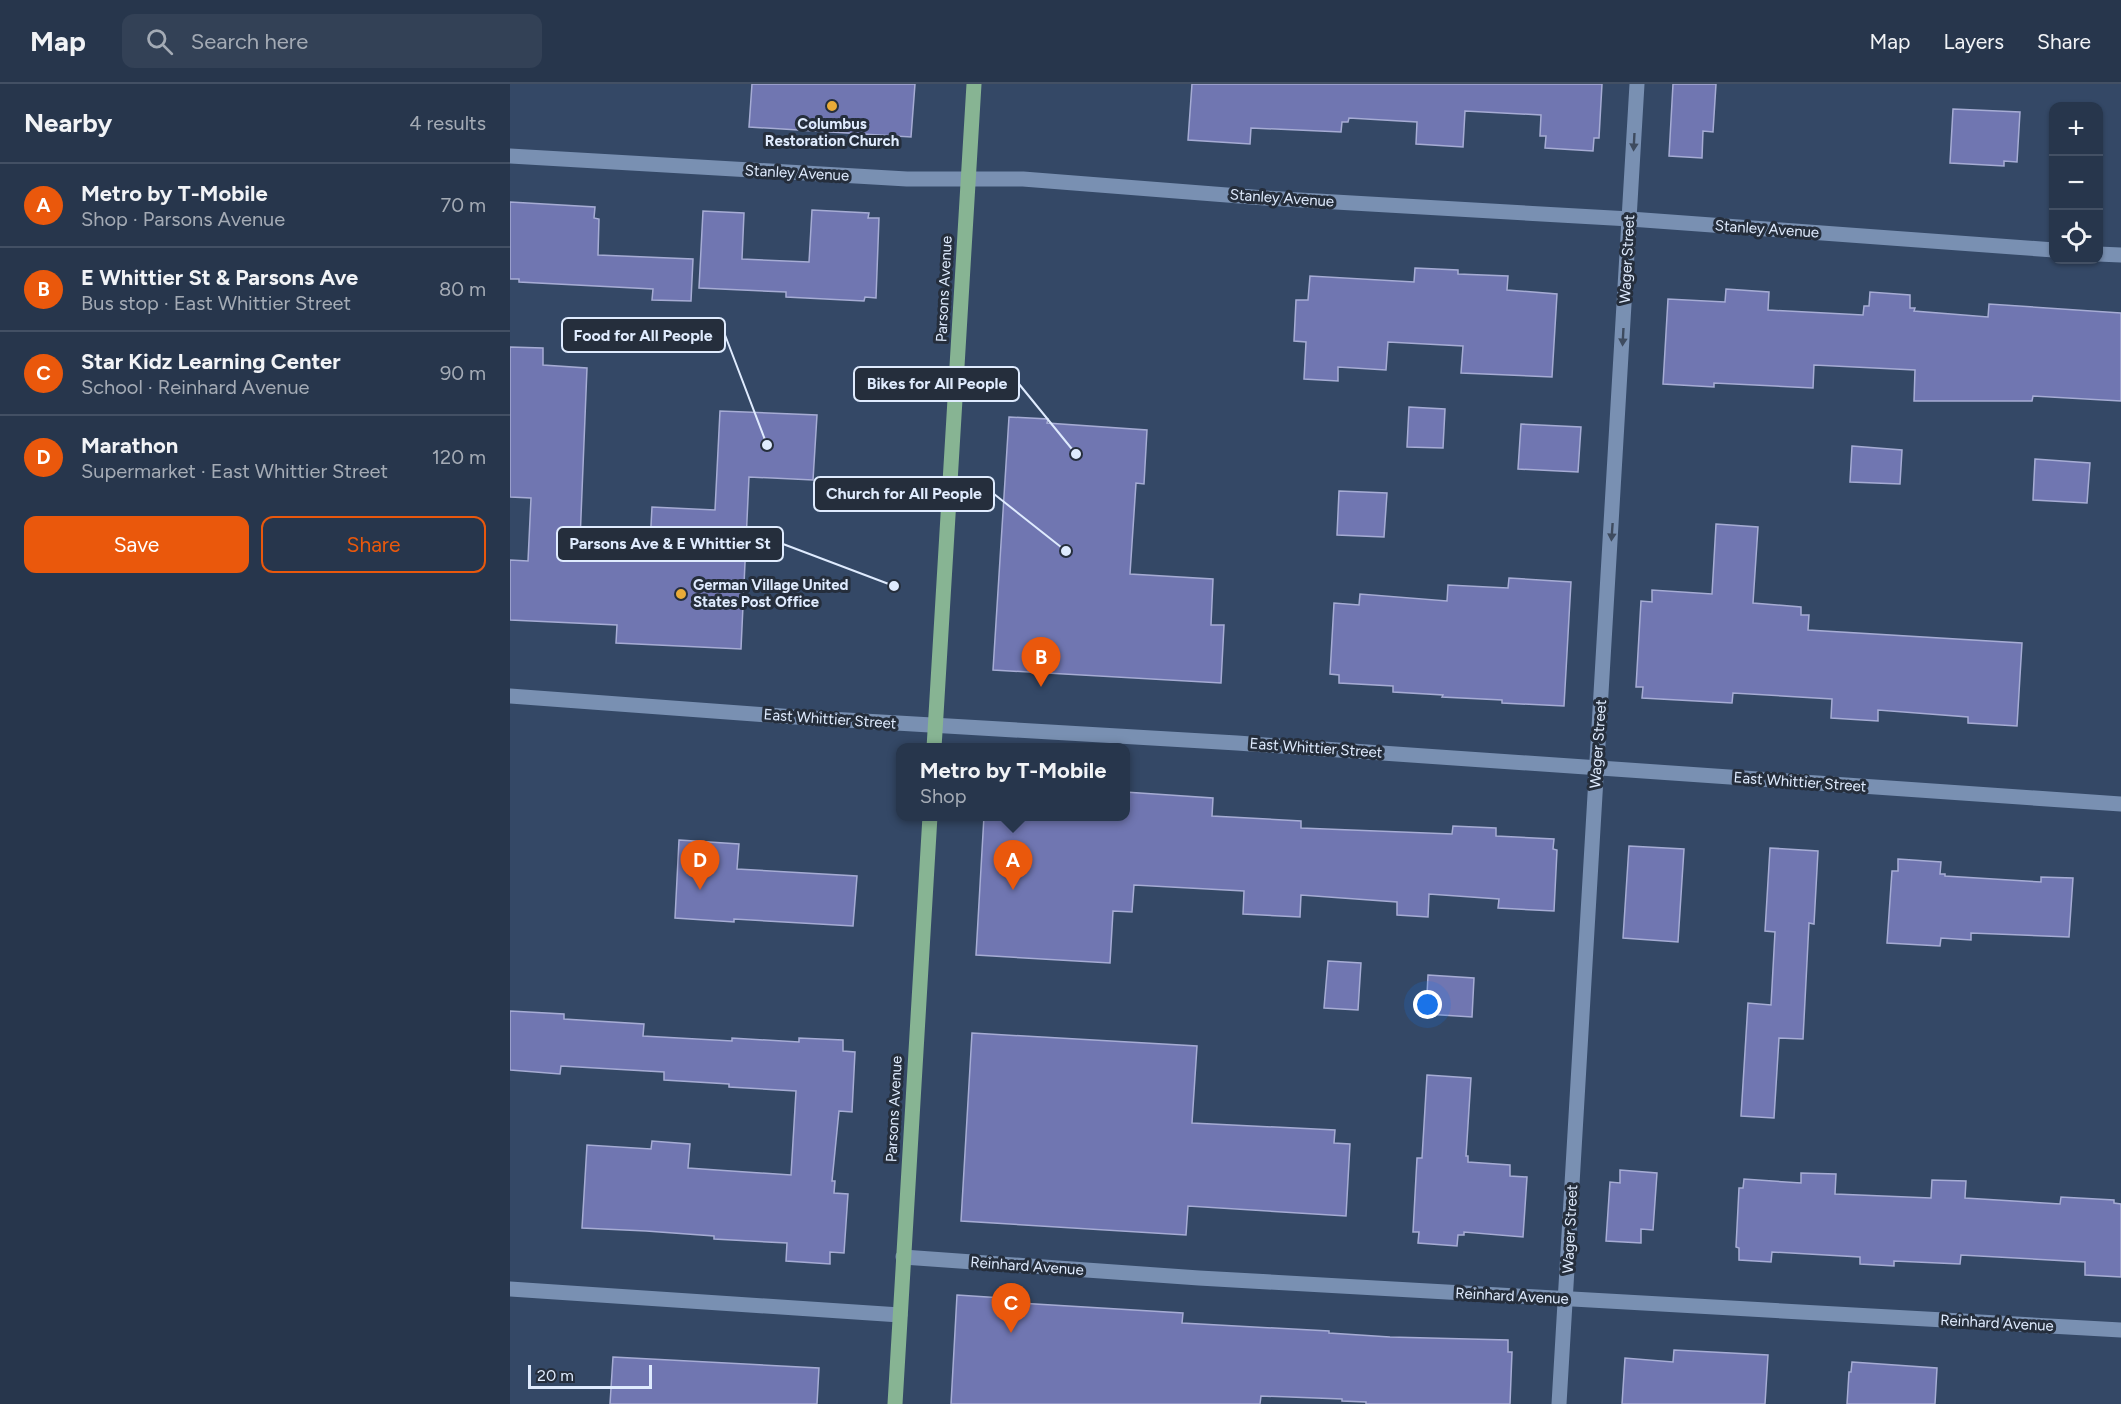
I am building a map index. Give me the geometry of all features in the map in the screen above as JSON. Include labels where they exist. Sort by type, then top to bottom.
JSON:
[{"type":"main road","name":"Parsons Avenue","points":[[934,743],[974,84]]},
{"type":"main road","name":"Parsons Avenue","points":[[895,1404],[930,821]]},
{"type":"street","name":"Wager Street","points":[[1559,1404],[1637,84]]},
{"type":"street","name":"Stanley Avenue","points":[[510,156],[907,179],[1023,179],[1253,197],[1630,219],[2049,250]]},
{"type":"street","points":[[2103,254],[2121,255]]},
{"type":"street","name":"East Whittier Street","points":[[510,696],[936,726],[1226,742],[2121,804]]},
{"type":"street","name":"Reinhard Avenue","points":[[903,1257],[1199,1278],[2121,1330]]},
{"type":"street","points":[[510,1289],[900,1315]]},
{"type":"building","name":"Columbus Restoration Church","points":[[752,84],[915,84],[911,137],[749,127]]},
{"type":"building","points":[[1192,84],[1602,84],[1599,138],[1594,138],[1593,151],[1545,148],[1546,136],[1540,136],[1541,115],[1465,111],[1463,147],[1416,144],[1417,122],[1349,118],[1348,122],[1342,122],[1341,132],[1251,128],[1250,144],[1188,140]]},
{"type":"building","points":[[1673,84],[1716,84],[1713,132],[1703,131],[1702,158],[1669,156]]},
{"type":"building","points":[[1953,109],[2020,112],[2017,162],[2004,161],[2004,166],[1950,163]]},
{"type":"building","points":[[510,202],[595,207],[594,218],[599,219],[598,255],[693,259],[691,301],[652,300],[653,289],[519,282],[519,279],[510,279]]},
{"type":"building","points":[[812,210],[869,213],[868,218],[879,218],[876,298],[865,297],[864,301],[786,297],[786,292],[699,288],[703,211],[744,213],[742,259],[809,262]]},
{"type":"building","points":[[1415,268],[1458,270],[1458,274],[1508,276],[1507,290],[1557,294],[1552,377],[1461,373],[1463,346],[1388,342],[1386,370],[1338,367],[1338,381],[1304,379],[1306,342],[1294,341],[1296,300],[1308,300],[1310,276],[1414,282]]},
{"type":"building","points":[[1726,289],[1769,292],[1768,310],[1863,315],[1864,306],[1869,306],[1870,292],[1910,295],[1910,308],[1915,308],[1914,311],[1988,317],[1989,304],[2121,313],[2121,401],[2033,396],[2032,401],[1914,401],[1915,370],[1814,365],[1813,388],[1714,383],[1714,387],[1663,384],[1668,299],[1725,302]]},
{"type":"building","points":[[510,347],[543,348],[543,365],[587,368],[580,541],[650,544],[652,507],[715,510],[720,411],[817,415],[813,480],[749,477],[741,649],[616,643],[617,625],[510,620],[510,560],[528,561],[531,498],[510,497]]},
{"type":"building","points":[[1409,407],[1445,409],[1443,448],[1407,447]]},
{"type":"building","points":[[1009,417],[1048,419],[1047,423],[1147,430],[1144,484],[1136,483],[1130,574],[1213,579],[1211,625],[1224,625],[1221,683],[993,670]]},
{"type":"building","points":[[1521,424],[1581,427],[1578,472],[1518,469]]},
{"type":"building","points":[[1852,446],[1902,450],[1900,484],[1850,482]]},
{"type":"building","points":[[2035,459],[2090,463],[2087,503],[2033,500]]},
{"type":"building","points":[[1339,491],[1387,493],[1384,537],[1337,535]]},
{"type":"building","points":[[1716,524],[1758,527],[1753,603],[1801,607],[1801,615],[1809,615],[1808,630],[2022,643],[2017,726],[1968,723],[1968,717],[1878,710],[1878,721],[1831,718],[1832,699],[1733,693],[1732,703],[1642,698],[1643,687],[1636,687],[1641,601],[1652,602],[1652,590],[1712,594]]},
{"type":"building","points":[[1509,578],[1571,582],[1564,706],[1502,703],[1502,700],[1393,692],[1393,686],[1339,683],[1339,675],[1330,674],[1334,603],[1359,605],[1360,594],[1447,601],[1448,585],[1508,588]]},
{"type":"building","points":[[1130,792],[1213,798],[1212,816],[1301,821],[1301,828],[1452,834],[1453,826],[1496,828],[1496,836],[1554,839],[1553,849],[1557,850],[1554,911],[1498,908],[1499,899],[1429,894],[1428,917],[1397,915],[1397,902],[1301,895],[1300,917],[1243,914],[1244,891],[1134,885],[1132,912],[1113,911],[1110,963],[976,955],[984,821],[1130,821]]},
{"type":"building","points":[[679,840],[739,844],[737,869],[857,876],[853,926],[675,918]]},
{"type":"building","points":[[1629,846],[1684,849],[1678,942],[1623,938]]},
{"type":"building","points":[[1770,848],[1818,851],[1814,924],[1809,923],[1803,1039],[1779,1038],[1774,1118],[1741,1116],[1748,1003],[1771,1005],[1775,932],[1765,931]]},
{"type":"building","points":[[1898,859],[1941,862],[1940,874],[1945,874],[1945,876],[2041,882],[2041,877],[2073,878],[2069,937],[1971,933],[1971,940],[1941,938],[1940,946],[1887,943],[1892,871],[1898,871]]},
{"type":"building","points":[[1328,961],[1361,963],[1358,1010],[1324,1008]]},
{"type":"building","points":[[1428,975],[1474,978],[1472,1017],[1426,1014]]},
{"type":"building","points":[[510,1011],[564,1014],[564,1019],[644,1024],[643,1036],[732,1041],[732,1038],[799,1042],[799,1038],[843,1040],[843,1051],[855,1052],[852,1112],[839,1111],[832,1181],[835,1181],[834,1193],[848,1194],[844,1253],[830,1252],[830,1264],[786,1261],[787,1243],[582,1228],[587,1145],[651,1149],[652,1141],[690,1144],[688,1168],[791,1175],[796,1091],[664,1080],[664,1072],[561,1066],[560,1074],[510,1070]]},
{"type":"building","points":[[972,1033],[1197,1046],[1192,1123],[1335,1130],[1334,1143],[1350,1144],[1346,1216],[1188,1206],[1186,1235],[961,1221]]},
{"type":"building","points":[[1427,1075],[1471,1078],[1466,1156],[1468,1156],[1468,1162],[1510,1165],[1510,1176],[1527,1177],[1523,1237],[1464,1232],[1464,1235],[1458,1235],[1457,1246],[1418,1243],[1419,1232],[1413,1232],[1417,1158],[1422,1158]]},
{"type":"building","points":[[1620,1170],[1657,1173],[1653,1230],[1641,1229],[1641,1243],[1606,1241],[1610,1182],[1620,1183]]},
{"type":"building","points":[[1801,1173],[1836,1174],[1835,1194],[1931,1198],[1932,1180],[1966,1181],[1965,1198],[2060,1204],[2061,1197],[2114,1200],[2114,1203],[2121,1204],[2121,1277],[2085,1275],[2085,1262],[1961,1255],[1960,1264],[1894,1261],[1894,1266],[1860,1264],[1860,1257],[1772,1252],[1771,1262],[1739,1260],[1739,1248],[1736,1247],[1739,1188],[1743,1188],[1744,1179],[1801,1183]]},
{"type":"building","points":[[957,1295],[1019,1299],[1019,1303],[1183,1313],[1182,1323],[1329,1331],[1329,1333],[1390,1337],[1508,1340],[1508,1352],[1512,1352],[1510,1404],[1366,1404],[1366,1402],[1342,1401],[1342,1399],[1261,1396],[1260,1404],[951,1404]]},
{"type":"building","points":[[1674,1350],[1768,1355],[1765,1404],[1622,1404],[1625,1358],[1673,1362]]},
{"type":"building","points":[[613,1357],[819,1368],[817,1404],[610,1404]]},
{"type":"building","points":[[1852,1362],[1937,1368],[1935,1404],[1847,1404]]},
{"type":"place","name":"Columbus Restoration Church","points":[[832,106]]},
{"type":"place","name":"Food for All People","points":[[767,445]]},
{"type":"place","name":"Bikes for All People","points":[[1076,454]]},
{"type":"place","name":"Church for All People","points":[[1066,551]]},
{"type":"place","name":"Parsons Ave & E Whittier St","points":[[894,586]]},
{"type":"place","name":"German Village United States Post Office","points":[[681,594]]},
{"type":"place","name":"E Whittier St & Parsons Ave","points":[[1041,687]]},
{"type":"place","name":"Marathon","points":[[700,890]]},
{"type":"place","name":"Metro by T-Mobile","points":[[1013,890]]},
{"type":"place","name":"Star Kidz Learning Center","points":[[1011,1333]]}]
